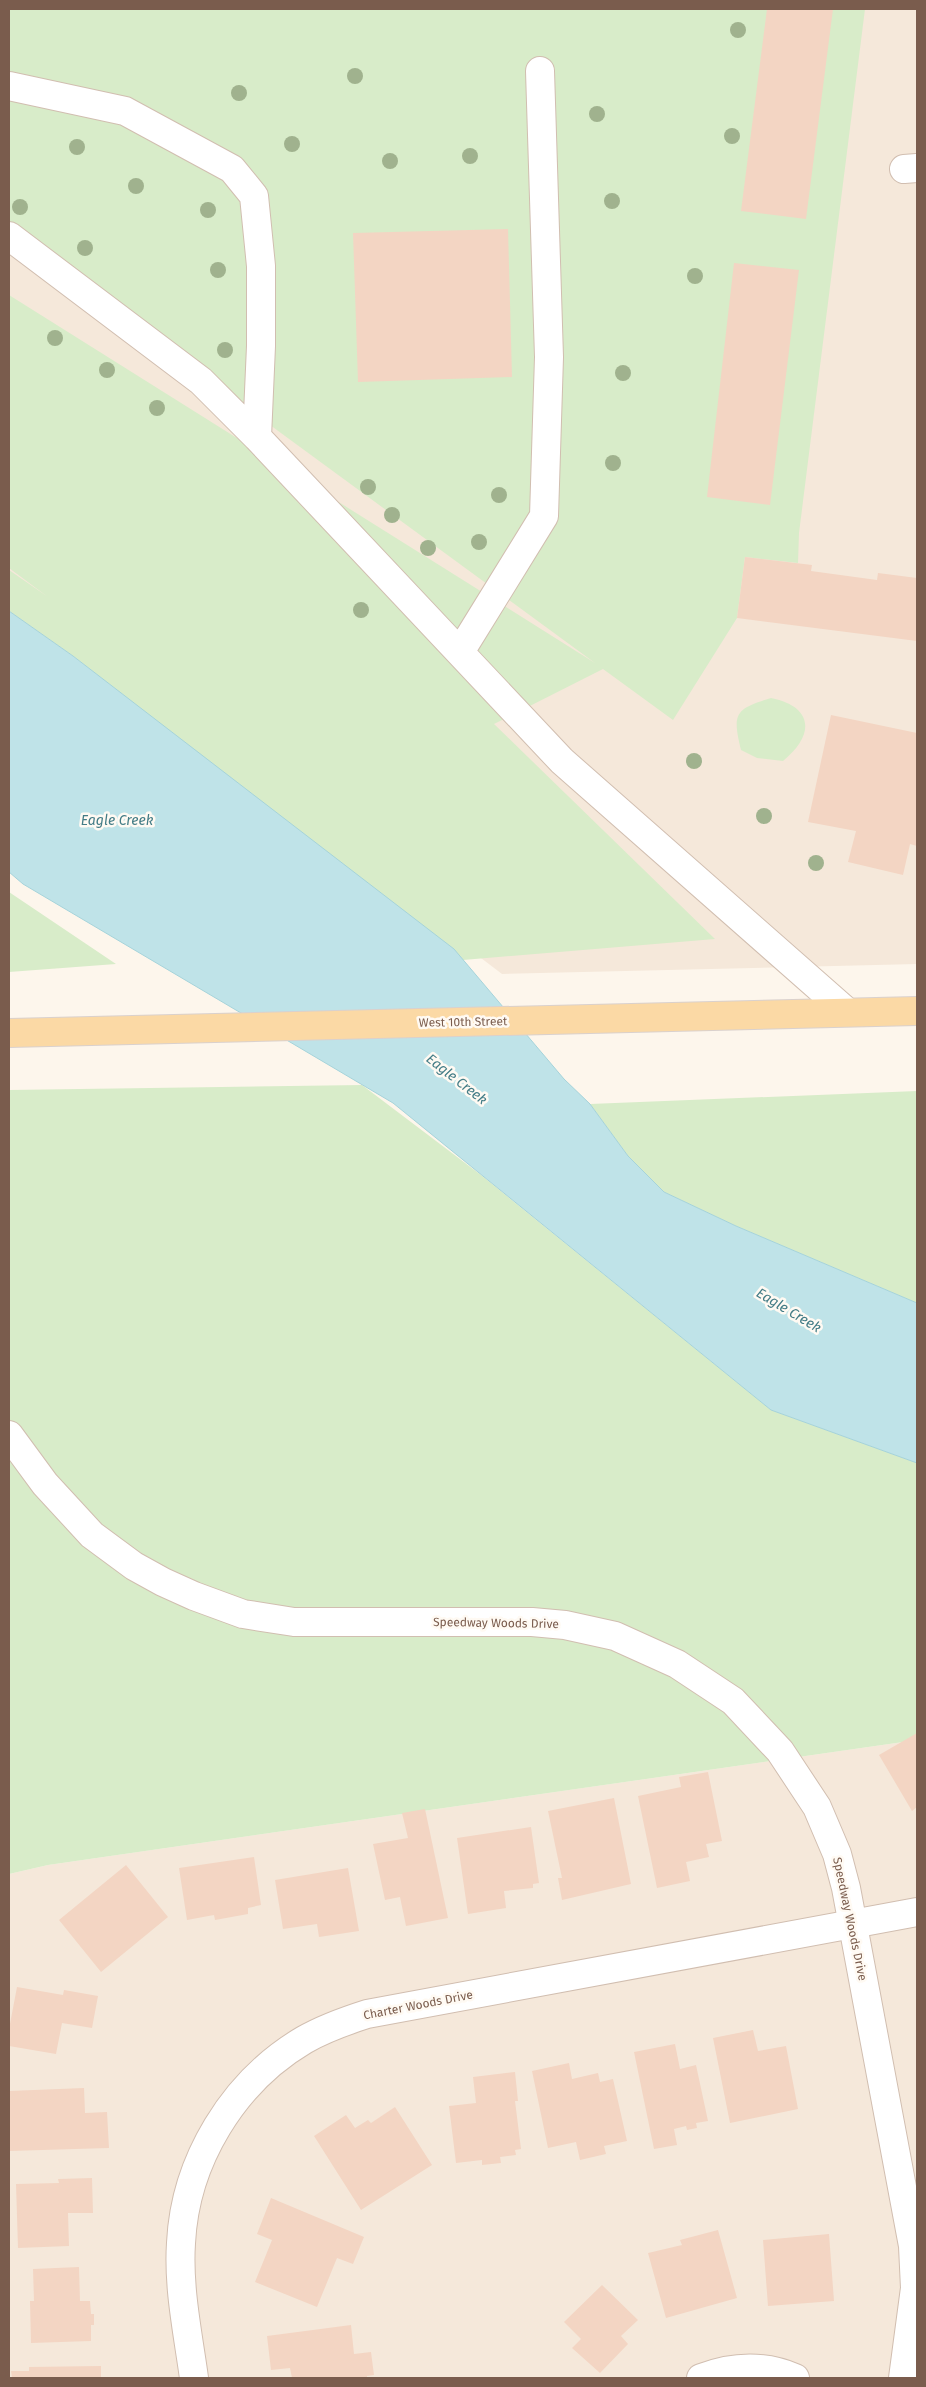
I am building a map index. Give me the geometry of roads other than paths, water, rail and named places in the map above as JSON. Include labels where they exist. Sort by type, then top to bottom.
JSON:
[{"type":"main road","name":"West 10th Street","points":[[9,1032],[917,1011]]},
{"type":"street","points":[[460,652],[544,516],[549,357],[540,71]]},
{"type":"street","points":[[9,86],[124,111],[232,169],[254,196],[261,266],[261,346],[257,437]]},
{"type":"street","points":[[9,236],[201,381],[257,437],[562,761],[847,1012]]},
{"type":"street","name":"Speedway Woods Drive","points":[[9,1435],[45,1484],[92,1535],[134,1566],[194,1596],[243,1614],[294,1622],[532,1622],[565,1625],[615,1636],[677,1664],[734,1701],[770,1737],[791,1765],[817,1807],[825,1824],[846,1888],[914,2246],[915,2288],[904,2378]]},
{"type":"street","name":"Charter Woods Drive","points":[[194,2378],[180,2259],[183,2215],[194,2173],[217,2126],[237,2099],[255,2080],[303,2041],[333,2026],[367,2014],[917,1912]]},
{"type":"street","points":[[701,2378],[735,2368],[768,2369],[795,2378]]},
{"type":"water","name":"Eagle Creek","points":[[9,611],[73,656],[454,949],[564,1079],[590,1104],[628,1156],[664,1192],[736,1226],[917,1303],[917,1463],[771,1410],[393,1103],[23,884],[9,872]]}]
